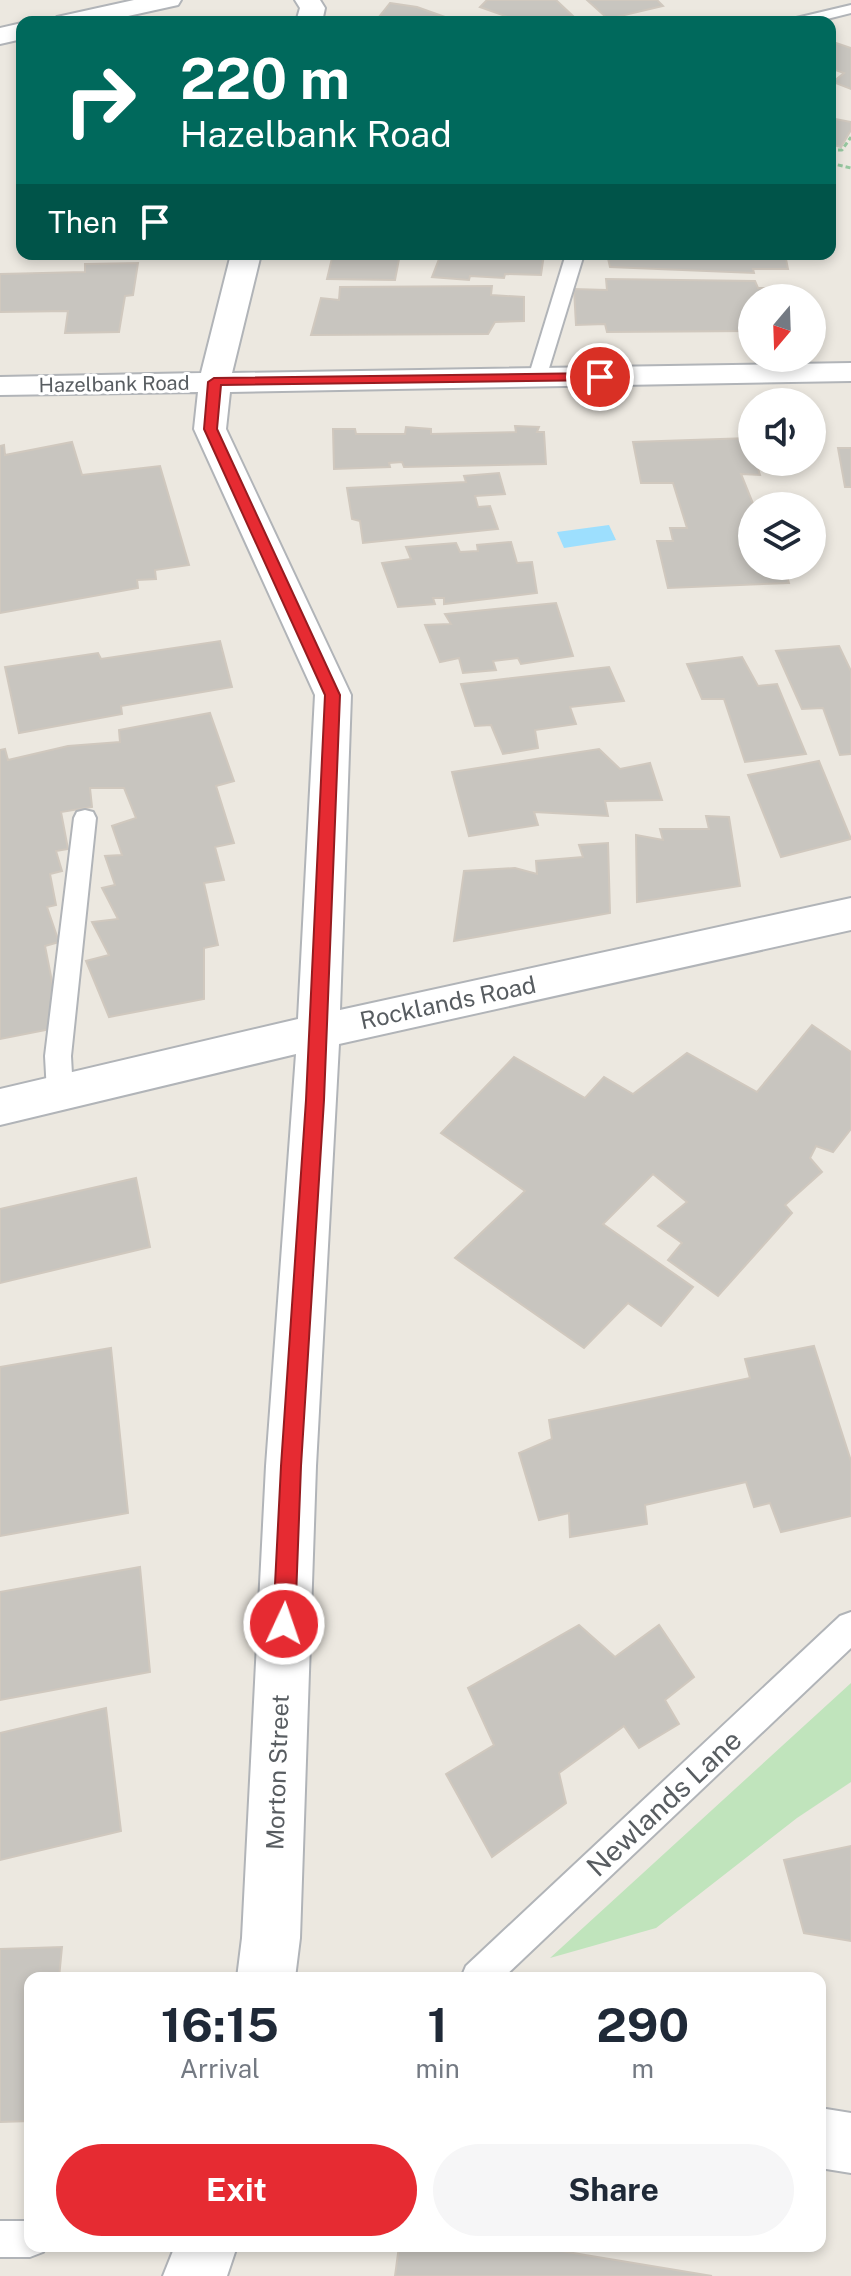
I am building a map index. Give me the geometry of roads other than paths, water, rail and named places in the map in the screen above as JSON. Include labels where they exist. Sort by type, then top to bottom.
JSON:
[{"type":"street","points":[[94,16],[169,0]]},
{"type":"street","name":"Morton Street","points":[[244,260],[218,356],[210,429],[333,695],[291,1466],[271,1938],[267,1972]]},
{"type":"street","name":"Hazelbank Road","points":[[0,386],[851,372]]},
{"type":"street","name":"Rocklands Road","points":[[0,1107],[317,1032],[851,914]]},
{"type":"street","points":[[826,2139],[851,2143]]},
{"type":"street","points":[[195,2276],[204,2252]]},
{"type":"lane","points":[[822,16],[851,9]]},
{"type":"lane","points":[[537,378],[573,260]]},
{"type":"lane","points":[[60,1093],[58,1056],[85,818]]},
{"type":"lane","name":"Newlands Lane","points":[[484,1972],[851,1627]]},
{"type":"lane","points":[[0,2239],[24,2239]]},
{"type":"water","points":[[609,525],[616,540],[564,548],[557,532]]}]
